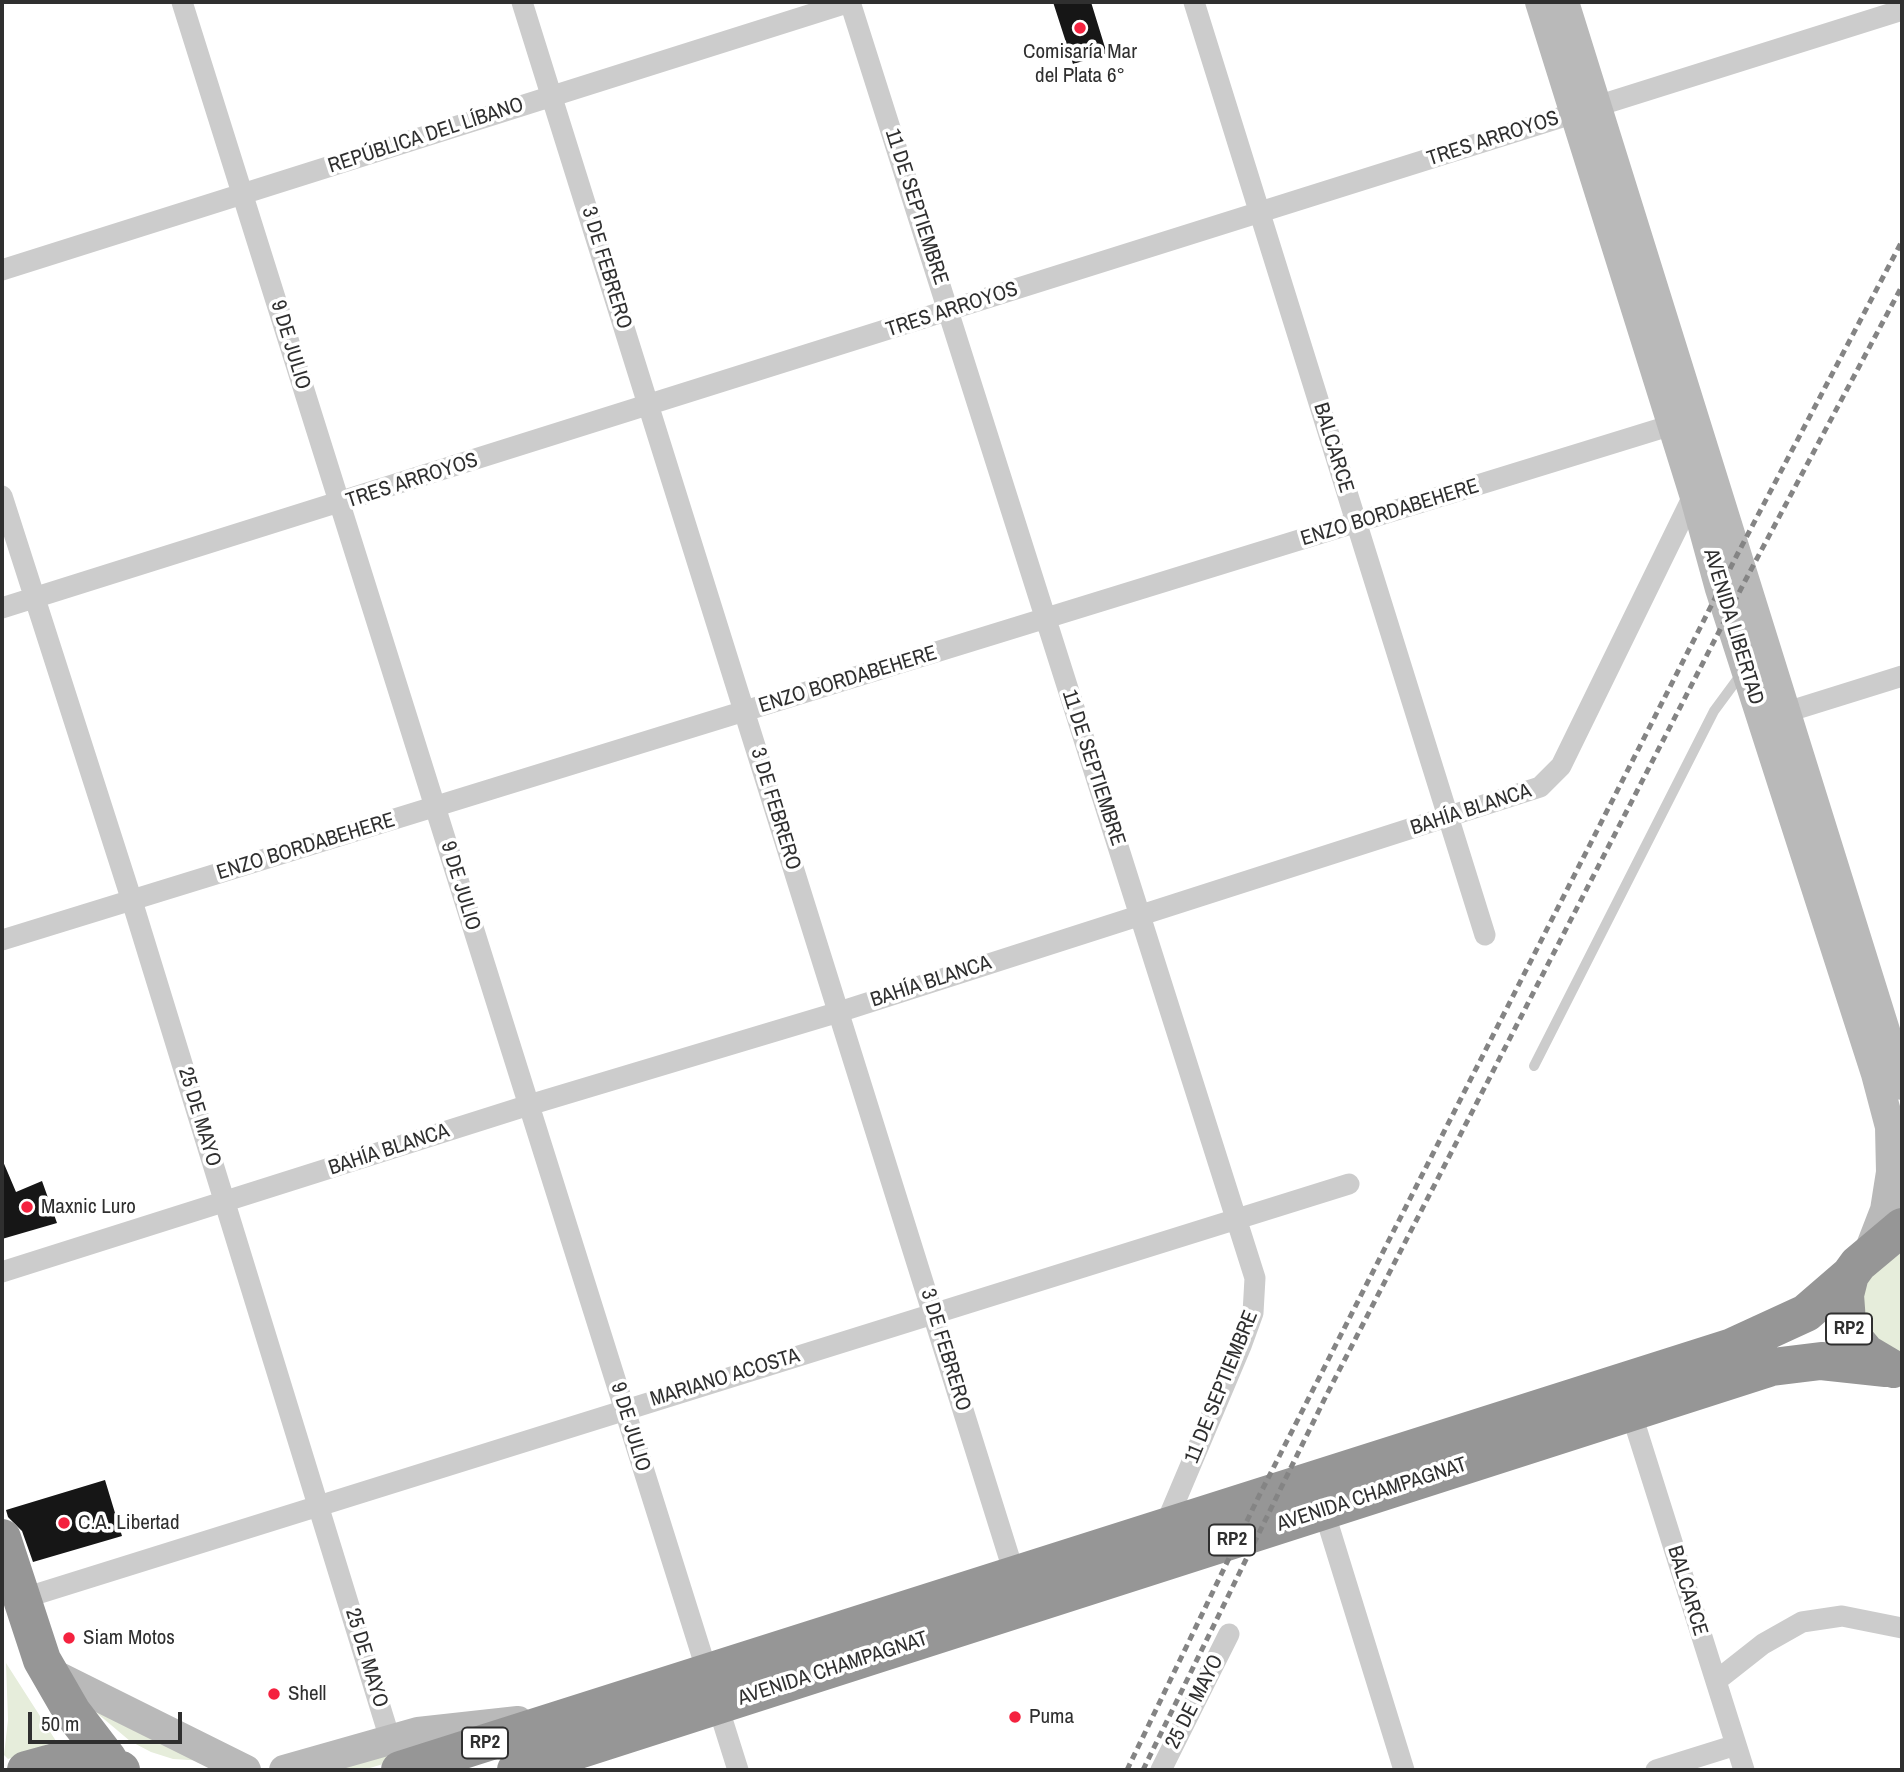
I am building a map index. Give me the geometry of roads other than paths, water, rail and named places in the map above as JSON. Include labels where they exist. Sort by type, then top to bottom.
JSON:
[{"type":"highway","name":"RP2","points":[[1897,1370],[1866,1353],[1852,1335],[1845,1310],[1859,1264],[1902,1227]]},
{"type":"highway","name":"AVENIDA CHAMPAGNAT","points":[[713,1690],[1015,1576],[1745,1342],[1806,1313],[1859,1264]]},
{"type":"highway","name":"AVENIDA CHAMPAGNAT","points":[[395,1754],[578,1734],[713,1690],[1324,1511],[1772,1367],[1821,1361],[1897,1370]]},
{"type":"highway","points":[[2,1538],[11,1611],[23,1668],[49,1709],[81,1740],[116,1766]]},
{"type":"highway","points":[[11,1611],[72,1712],[116,1766]]},
{"type":"highway","name":"AVENIDA CHAMPAGNAT","points":[[516,1770],[578,1734]]},
{"type":"highway","points":[[26,1770],[55,1762],[76,1761],[116,1766]]},
{"type":"main road","name":"AVENIDA LIBERTAD","points":[[1540,2],[1586,109]]},
{"type":"main road","name":"AVENIDA LIBERTAD","points":[[1564,2],[1586,109],[1773,716],[1890,1127],[1892,1147],[1889,1191],[1859,1264]]},
{"type":"main road","name":"AVENIDA LIBERTAD","points":[[1684,422],[1694,494],[1745,668],[1773,716],[1901,1074]]},
{"type":"main road","points":[[47,1671],[246,1770]]},
{"type":"main road","name":"AVENIDA CHAMPAGNAT","points":[[551,1770],[578,1734]]},
{"type":"main road","name":"AVENIDA CHAMPAGNAT","points":[[284,1770],[395,1754]]},
{"type":"street","name":"9 DE JULIO","points":[[182,2],[738,1770]]},
{"type":"street","name":"3 DE FEBRERO","points":[[522,2],[1015,1576]]},
{"type":"street","name":"REPÚBLICA DEL LÍBANO","points":[[2,270],[850,2]]},
{"type":"street","name":"11 DE SEPTIEMBRE","points":[[850,2],[1255,1278],[1254,1313],[1164,1528]]},
{"type":"street","name":"BALCARCE","points":[[1194,2],[1485,935]]},
{"type":"street","name":"TRES ARROYOS","points":[[2,608],[340,504],[1902,10]]},
{"type":"street","name":"ENZO BORDABEHERE","points":[[2,940],[1684,422]]},
{"type":"street","name":"BAHÍA BLANCA","points":[[2,1272],[528,1105],[839,1012],[1140,914],[1448,819],[1540,787],[1556,774],[1694,494]]},
{"type":"street","name":"25 DE MAYO","points":[[2,496],[32,598],[132,901],[395,1754]]},
{"type":"street","points":[[1773,716],[1902,676]]},
{"type":"street","name":"MARIANO ACOSTA","points":[[11,1611],[319,1505],[1349,1184]]},
{"type":"street","name":"BALCARCE","points":[[1631,1412],[1744,1770]]},
{"type":"street","points":[[1324,1511],[1404,1770]]},
{"type":"street","points":[[1716,1681],[1770,1639],[1802,1622],[1842,1616],[1902,1628]]},
{"type":"street","name":"25 DE MAYO","points":[[1161,1770],[1229,1634]]},
{"type":"street","points":[[1656,1770],[1736,1745]]},
{"type":"lane","points":[[1534,1066],[1714,711],[1745,668]]},
{"type":"railway","points":[[1127,1770],[1258,1498],[1737,555],[1902,241]]},
{"type":"railway","points":[[1143,1770],[1326,1396],[1745,581],[1902,286]]},
{"type":"place","name":"Comisaría Mar del Plata 6°","points":[[1080,28]]},
{"type":"place","name":"Maxnic Luro","points":[[27,1207]]},
{"type":"place","name":"C.A. Libertad","points":[[64,1523]]},
{"type":"place","name":"Siam Motos","points":[[69,1638]]},
{"type":"place","name":"Shell","points":[[274,1694]]},
{"type":"place","name":"Puma","points":[[1015,1717]]}]
